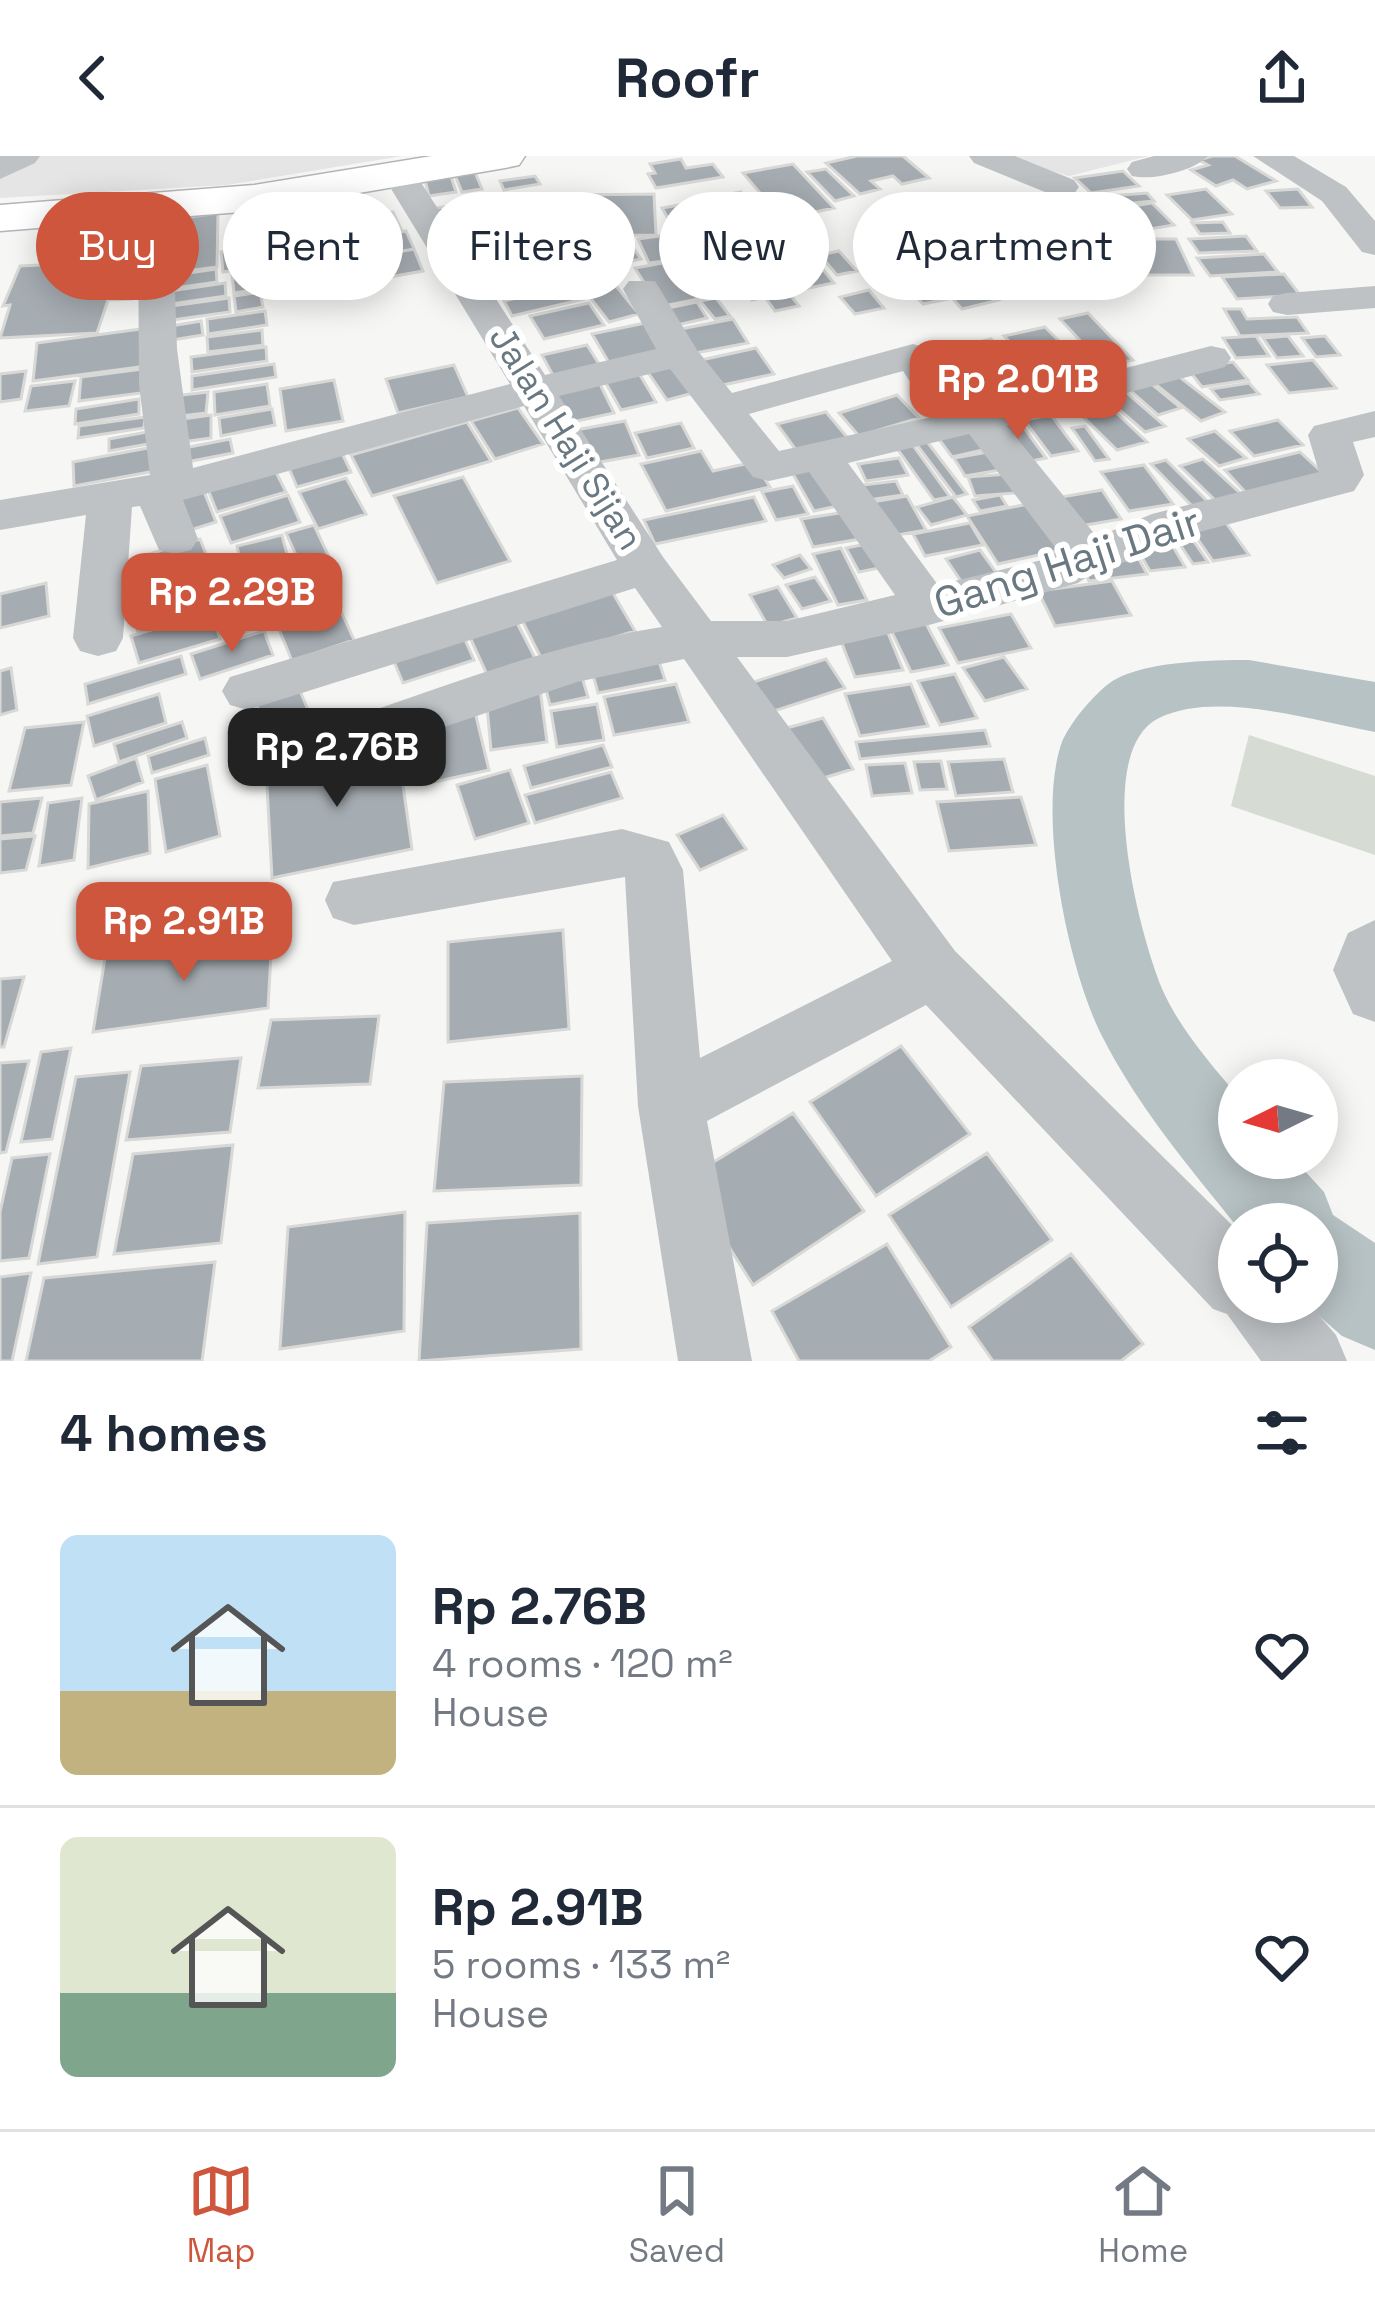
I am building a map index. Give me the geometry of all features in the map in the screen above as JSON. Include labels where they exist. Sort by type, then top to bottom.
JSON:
[{"type":"main road","points":[[199,203],[505,156]]},
{"type":"main road","points":[[0,218],[36,216]]},
{"type":"street","points":[[0,169],[23,156]]},
{"type":"street","points":[[986,156],[1061,187]]},
{"type":"street","points":[[1144,169],[1191,156]]},
{"type":"street","points":[[1270,156],[1334,194],[1375,244]]},
{"type":"street","name":"Jalan Haji Sijan","points":[[399,173],[646,568],[933,970],[1218,1261]]},
{"type":"street","points":[[642,289],[680,356],[764,465],[821,457],[1211,358]]},
{"type":"street","points":[[1287,304],[1375,297]]},
{"type":"street","points":[[156,300],[166,490],[175,539]]},
{"type":"street","points":[[0,515],[166,490],[538,389],[680,356]]},
{"type":"street","points":[[721,409],[913,356],[931,382],[979,419],[1088,557]]},
{"type":"street","name":"Gang Haji Dair","points":[[386,727],[541,674],[698,640],[787,639],[929,608],[1061,572],[1181,520],[1338,481],[1342,476],[1330,435],[1375,424]]},
{"type":"street","points":[[821,457],[929,608]]},
{"type":"street","points":[[98,638],[110,500]]},
{"type":"street","points":[[248,691],[646,568]]},
{"type":"street","points":[[354,900],[622,853],[643,855],[655,870],[670,1106],[718,1353]]},
{"type":"street","points":[[1375,946],[1362,971],[1375,994]]},
{"type":"street","points":[[670,1106],[933,970]]},
{"type":"street","points":[[1277,1323],[1310,1361]]},
{"type":"shaded area","points":[[0,156],[402,156],[227,185],[36,192],[36,196],[0,198]]},
{"type":"shaded area","points":[[1000,156],[1149,156],[1069,176]]},
{"type":"shaded area","points":[[1249,735],[1375,776],[1375,855],[1231,806]]},
{"type":"building","points":[[857,156],[903,156],[929,178],[902,184],[893,176],[871,181],[880,189],[858,192],[826,163]]},
{"type":"building","points":[[1235,156],[1276,181],[1247,189],[1233,180],[1216,186],[1191,170],[1208,165],[1199,160]]},
{"type":"building","points":[[681,159],[686,168],[713,164],[723,177],[656,188],[648,174],[655,173],[650,164]]},
{"type":"building","points":[[793,164],[819,192],[759,192],[743,173]]},
{"type":"building","points":[[826,169],[853,196],[835,201],[807,172]]},
{"type":"building","points":[[474,170],[482,189],[462,192],[454,173]]},
{"type":"building","points":[[1123,171],[1139,186],[1090,192],[1075,178]]},
{"type":"building","points":[[450,173],[456,192],[428,192],[424,176]]},
{"type":"building","points":[[535,176],[540,184],[504,190],[500,181]]},
{"type":"building","points":[[1206,189],[1232,214],[1192,220],[1167,195]]},
{"type":"building","points":[[1298,189],[1312,207],[1280,208],[1266,191]]},
{"type":"building","points":[[635,194],[654,194],[656,235],[635,235]]},
{"type":"building","points":[[1156,207],[1174,225],[1156,228]]},
{"type":"building","points":[[218,213],[217,267],[199,269],[199,216]]},
{"type":"building","points":[[1223,222],[1230,233],[1200,234],[1192,223]]},
{"type":"building","points":[[406,231],[414,249],[403,251]]},
{"type":"building","points":[[659,236],[659,262],[649,263],[638,239]]},
{"type":"building","points":[[1246,236],[1257,251],[1199,253],[1189,239]]},
{"type":"building","points":[[1156,239],[1176,239],[1193,275],[1156,275]]},
{"type":"building","points":[[414,249],[423,271],[403,275],[403,251]]},
{"type":"building","points":[[839,251],[853,272],[837,275],[829,266],[829,253]]},
{"type":"building","points":[[1264,254],[1278,272],[1210,276],[1197,258]]},
{"type":"building","points":[[659,264],[659,300],[693,300],[659,307],[635,268]]},
{"type":"building","points":[[36,265],[36,300],[108,300],[97,333],[0,338],[10,305],[3,306],[20,266]]},
{"type":"building","points":[[216,269],[217,282],[199,285],[199,271]]},
{"type":"building","points":[[1284,274],[1300,295],[1237,299],[1222,277]]},
{"type":"building","points":[[223,283],[223,296],[199,300],[199,287]]},
{"type":"building","points":[[853,294],[853,300],[877,300],[884,308],[855,314],[840,297]]},
{"type":"building","points":[[223,299],[229,300],[230,312],[165,321],[164,307]]},
{"type":"building","points":[[234,300],[262,300],[263,307],[236,312]]},
{"type":"building","points":[[508,300],[580,300],[512,316],[504,301]]},
{"type":"building","points":[[592,300],[628,300],[639,314],[609,322]]},
{"type":"building","points":[[718,300],[730,316],[715,319],[700,301]]},
{"type":"building","points":[[767,300],[794,300],[799,306],[775,311]]},
{"type":"building","points":[[954,300],[999,300],[962,309]]},
{"type":"building","points":[[697,302],[707,318],[669,327],[658,310]]},
{"type":"building","points":[[589,303],[604,325],[544,339],[530,316]]},
{"type":"building","points":[[1224,309],[1241,309],[1247,319],[1297,317],[1308,333],[1240,336]]},
{"type":"building","points":[[265,311],[267,325],[208,334],[207,319]]},
{"type":"building","points":[[1088,313],[1133,360],[1104,366],[1060,319]]},
{"type":"building","points":[[733,319],[748,343],[685,355],[670,331]]},
{"type":"building","points":[[201,321],[203,335],[160,342],[159,328]]},
{"type":"building","points":[[645,323],[665,355],[611,366],[592,334]]},
{"type":"building","points":[[1045,327],[1074,356],[1032,365],[1004,336]]},
{"type":"building","points":[[148,328],[147,366],[33,381],[37,343]]},
{"type":"building","points":[[262,330],[263,345],[208,352],[207,337]]},
{"type":"building","points":[[1256,336],[1269,356],[1236,358],[1223,338]]},
{"type":"building","points":[[1288,336],[1303,356],[1277,358],[1263,338]]},
{"type":"building","points":[[1325,336],[1340,355],[1316,357],[1302,338]]},
{"type":"building","points":[[991,339],[1015,363],[987,370],[963,346]]},
{"type":"building","points":[[587,345],[604,372],[557,383],[542,355]]},
{"type":"building","points":[[266,347],[267,361],[192,372],[191,357]]},
{"type":"building","points":[[756,348],[774,374],[709,388],[692,362]]},
{"type":"building","points":[[1077,360],[1094,377],[1048,389],[1031,371]]},
{"type":"building","points":[[1313,360],[1336,388],[1289,393],[1267,365]]},
{"type":"building","points":[[675,361],[697,392],[667,400],[645,368]]},
{"type":"building","points":[[1233,362],[1248,380],[1202,387],[1187,368]]},
{"type":"building","points":[[274,364],[276,377],[192,390],[192,376]]},
{"type":"building","points":[[454,365],[468,397],[398,413],[386,379]]},
{"type":"building","points":[[150,368],[149,392],[79,401],[81,377]]},
{"type":"building","points":[[637,370],[656,402],[621,410],[603,378]]},
{"type":"building","points":[[26,371],[21,399],[0,402],[0,374]]},
{"type":"building","points":[[1177,375],[1225,412],[1201,421],[1154,383]]},
{"type":"building","points":[[334,380],[343,421],[286,431],[280,389]]},
{"type":"building","points":[[598,380],[614,413],[563,424],[548,390]]},
{"type":"building","points":[[75,381],[69,406],[25,411],[31,386]]},
{"type":"building","points":[[1148,381],[1181,408],[1158,415],[1126,387]]},
{"type":"building","points":[[1249,383],[1259,394],[1220,400],[1211,389]]},
{"type":"building","points":[[267,384],[270,406],[215,415],[214,392]]},
{"type":"building","points":[[208,392],[206,413],[163,418],[165,397]]},
{"type":"building","points":[[1126,392],[1165,426],[1145,432],[1107,399]]},
{"type":"building","points":[[897,395],[919,418],[859,436],[839,413]]},
{"type":"building","points":[[139,399],[139,414],[75,424],[76,409]]},
{"type":"building","points":[[1103,400],[1147,442],[1117,450],[1074,408]]},
{"type":"building","points":[[518,408],[543,444],[495,459],[471,421]]},
{"type":"building","points":[[272,409],[275,425],[221,436],[219,418]]},
{"type":"building","points":[[826,412],[852,443],[801,457],[777,424]]},
{"type":"building","points":[[211,415],[211,438],[167,444],[168,421]]},
{"type":"building","points":[[1051,415],[1078,451],[1051,456],[1024,420]]},
{"type":"building","points":[[145,417],[144,428],[78,438],[79,426]]},
{"type":"building","points":[[1278,420],[1303,445],[1254,456],[1230,431]]},
{"type":"building","points":[[625,421],[639,455],[589,464],[576,430]]},
{"type":"building","points":[[1019,421],[1046,458],[1017,464],[990,427]]},
{"type":"building","points":[[467,422],[491,461],[372,496],[351,455]]},
{"type":"building","points":[[681,423],[694,448],[647,458],[635,433]]},
{"type":"building","points":[[1085,426],[1109,459],[1095,461],[1072,428]]},
{"type":"building","points":[[971,428],[987,449],[952,457],[936,435]]},
{"type":"building","points":[[1215,431],[1246,458],[1219,466],[1188,439]]},
{"type":"building","points":[[147,432],[148,444],[109,451],[109,439]]},
{"type":"building","points":[[230,439],[233,453],[171,465],[169,451]]},
{"type":"building","points":[[925,439],[967,494],[956,497],[914,441]]},
{"type":"building","points":[[912,444],[950,497],[934,500],[896,447]]},
{"type":"building","points":[[153,447],[155,471],[74,486],[73,462]]},
{"type":"building","points":[[341,451],[351,472],[297,487],[288,466]]},
{"type":"building","points":[[701,451],[713,471],[754,462],[770,487],[666,511],[641,464]]},
{"type":"building","points":[[994,451],[1006,469],[965,476],[954,458]]},
{"type":"building","points":[[1300,452],[1325,475],[1248,495],[1225,470]]},
{"type":"building","points":[[899,458],[908,475],[866,481],[858,464]]},
{"type":"building","points":[[1203,459],[1241,494],[1217,502],[1180,466]]},
{"type":"building","points":[[1166,460],[1208,502],[1192,506],[1151,464]]},
{"type":"building","points":[[816,462],[842,505],[814,511],[789,467]]},
{"type":"building","points":[[1144,465],[1173,504],[1129,511],[1101,472]]},
{"type":"building","points":[[274,468],[286,492],[217,512],[207,487]]},
{"type":"building","points":[[1008,474],[1016,493],[975,496],[968,477]]},
{"type":"building","points":[[463,477],[510,561],[437,583],[394,496]]},
{"type":"building","points":[[346,478],[366,514],[318,529],[299,492]]},
{"type":"building","points":[[896,481],[903,495],[861,501],[855,486]]},
{"type":"building","points":[[793,486],[808,514],[776,520],[762,492]]},
{"type":"building","points":[[203,489],[216,522],[184,532],[172,498]]},
{"type":"building","points":[[1102,490],[1121,519],[1069,528],[1050,499]]},
{"type":"building","points":[[288,495],[300,522],[231,543],[220,516]]},
{"type":"building","points":[[1000,495],[1007,506],[980,511],[973,500]]},
{"type":"building","points":[[907,496],[926,530],[880,538],[861,504]]},
{"type":"building","points":[[754,497],[766,521],[655,544],[644,520]]},
{"type":"building","points":[[953,497],[967,515],[931,525],[917,507]]},
{"type":"building","points":[[1033,503],[1067,549],[998,564],[967,516]]},
{"type":"building","points":[[852,511],[866,538],[813,547],[801,519]]},
{"type":"building","points":[[1221,516],[1249,555],[1213,561],[1185,521]]},
{"type":"building","points":[[970,523],[983,545],[925,556],[913,534]]},
{"type":"building","points":[[1181,523],[1208,562],[1193,564],[1167,525]]},
{"type":"building","points":[[314,525],[330,559],[302,568],[286,533]]},
{"type":"building","points":[[282,535],[289,562],[243,573],[237,546]]},
{"type":"building","points":[[1168,538],[1185,567],[1150,571],[1133,542]]},
{"type":"building","points":[[200,539],[212,569],[118,597],[108,566]]},
{"type":"building","points":[[866,544],[879,568],[859,572],[846,548]]},
{"type":"building","points":[[841,548],[867,600],[838,605],[813,554]]},
{"type":"building","points":[[980,550],[998,575],[963,584],[946,559]]},
{"type":"building","points":[[1136,554],[1147,574],[1089,581],[1078,560]]},
{"type":"building","points":[[800,555],[811,569],[784,578],[773,565]]},
{"type":"building","points":[[324,571],[319,612],[242,616],[250,575]]},
{"type":"building","points":[[200,576],[206,588],[120,618],[115,606]]},
{"type":"building","points":[[815,577],[831,601],[802,609],[786,585]]},
{"type":"building","points":[[1112,581],[1131,615],[1055,626],[1038,591]]},
{"type":"building","points":[[46,583],[49,616],[0,628],[0,594]]},
{"type":"building","points":[[778,587],[797,618],[768,626],[750,595]]},
{"type":"building","points":[[610,588],[635,631],[542,660],[520,616]]},
{"type":"building","points":[[197,596],[203,612],[138,632],[133,615]]},
{"type":"building","points":[[340,609],[354,640],[292,661],[279,629]]},
{"type":"building","points":[[212,612],[220,639],[139,663],[131,636]]},
{"type":"building","points":[[1011,614],[1031,648],[958,663],[939,628]]},
{"type":"building","points":[[514,617],[539,666],[490,681],[467,631]]},
{"type":"building","points":[[923,618],[948,665],[911,672],[888,624]]},
{"type":"building","points":[[886,628],[903,670],[855,677],[839,636]]},
{"type":"building","points":[[264,631],[273,655],[200,679],[191,654]]},
{"type":"building","points":[[461,631],[474,660],[403,683],[390,652]]},
{"type":"building","points":[[656,652],[665,680],[598,693],[590,664]]},
{"type":"building","points":[[181,656],[186,674],[88,704],[85,684]]},
{"type":"building","points":[[1004,657],[1027,689],[985,701],[963,668]]},
{"type":"building","points":[[826,659],[845,688],[765,714],[747,684]]},
{"type":"building","points":[[579,667],[588,697],[550,705],[542,675]]},
{"type":"building","points":[[11,668],[17,710],[0,715],[0,671]]},
{"type":"building","points":[[955,674],[977,718],[940,725],[918,681]]},
{"type":"building","points":[[676,684],[689,722],[614,735],[604,697]]},
{"type":"building","points":[[911,684],[928,726],[860,736],[845,694]]},
{"type":"building","points":[[298,686],[318,734],[273,750],[255,701]]},
{"type":"building","points":[[540,689],[547,742],[491,750],[486,696]]},
{"type":"building","points":[[159,694],[166,723],[94,746],[87,716]]},
{"type":"building","points":[[597,704],[604,740],[557,747],[551,711]]},
{"type":"building","points":[[474,708],[489,770],[425,784],[411,721]]},
{"type":"building","points":[[823,718],[853,769],[804,784],[776,731]]},
{"type":"building","points":[[84,722],[71,785],[9,791],[25,728]]},
{"type":"building","points":[[182,722],[187,738],[119,762],[114,744]]},
{"type":"building","points":[[985,730],[990,746],[860,759],[856,742]]},
{"type":"building","points":[[205,738],[209,755],[152,773],[148,756]]},
{"type":"building","points":[[397,743],[412,849],[272,878],[266,768]]},
{"type":"building","points":[[603,745],[612,767],[531,788],[524,766]]},
{"type":"building","points":[[136,758],[143,782],[96,800],[88,776]]},
{"type":"building","points":[[1004,759],[1013,792],[956,796],[948,762]]},
{"type":"building","points":[[941,761],[947,789],[920,790],[914,762]]},
{"type":"building","points":[[905,763],[912,793],[872,796],[866,765]]},
{"type":"building","points":[[207,765],[220,836],[166,852],[155,779]]},
{"type":"building","points":[[510,770],[529,823],[475,839],[457,785]]},
{"type":"building","points":[[611,772],[622,798],[535,823],[525,795]]},
{"type":"building","points":[[148,791],[150,853],[88,868],[89,804]]},
{"type":"building","points":[[1021,797],[1036,845],[949,851],[937,802]]},
{"type":"building","points":[[42,798],[33,833],[0,836],[0,802]]},
{"type":"building","points":[[82,798],[74,860],[39,866],[48,803]]},
{"type":"building","points":[[723,815],[746,849],[700,870],[677,835]]},
{"type":"building","points":[[35,836],[26,870],[0,873],[0,839]]},
{"type":"building","points":[[563,930],[569,1029],[448,1042],[448,942]]},
{"type":"building","points":[[272,936],[268,1008],[93,1032],[105,958]]},
{"type":"building","points":[[24,977],[4,1047],[0,1047],[0,979]]},
{"type":"building","points":[[379,1016],[370,1084],[258,1088],[271,1020]]},
{"type":"building","points":[[901,1046],[970,1134],[876,1196],[810,1102]]},
{"type":"building","points":[[71,1048],[52,1139],[21,1142],[41,1052]]},
{"type":"building","points":[[241,1058],[230,1132],[126,1140],[141,1066]]},
{"type":"building","points":[[29,1061],[6,1152],[0,1153],[0,1063]]},
{"type":"building","points":[[130,1072],[97,1257],[38,1264],[76,1077]]},
{"type":"building","points":[[582,1076],[581,1185],[434,1191],[444,1082]]},
{"type":"building","points":[[793,1113],[864,1211],[753,1285],[686,1179]]},
{"type":"building","points":[[233,1145],[221,1243],[114,1254],[133,1154]]},
{"type":"building","points":[[987,1153],[1052,1240],[951,1307],[889,1215]]},
{"type":"building","points":[[50,1154],[29,1258],[0,1261],[0,1212],[12,1158]]},
{"type":"building","points":[[405,1212],[404,1331],[280,1349],[288,1227]]},
{"type":"building","points":[[580,1213],[581,1349],[419,1361],[427,1223]]},
{"type":"building","points":[[887,1244],[951,1347],[929,1361],[799,1361],[772,1311]]},
{"type":"building","points":[[1071,1254],[1143,1344],[1121,1361],[993,1361],[969,1327]]},
{"type":"building","points":[[215,1262],[202,1361],[26,1361],[44,1278]]},
{"type":"building","points":[[31,1273],[12,1361],[0,1361],[0,1277]]},
{"type":"waterway","points":[[1274,1203],[1184,1096],[1131,1012],[1105,932],[1088,826],[1095,745],[1133,700],[1191,685],[1249,684],[1375,707]]},
{"type":"waterway","points":[[1338,1272],[1375,1303]]}]
